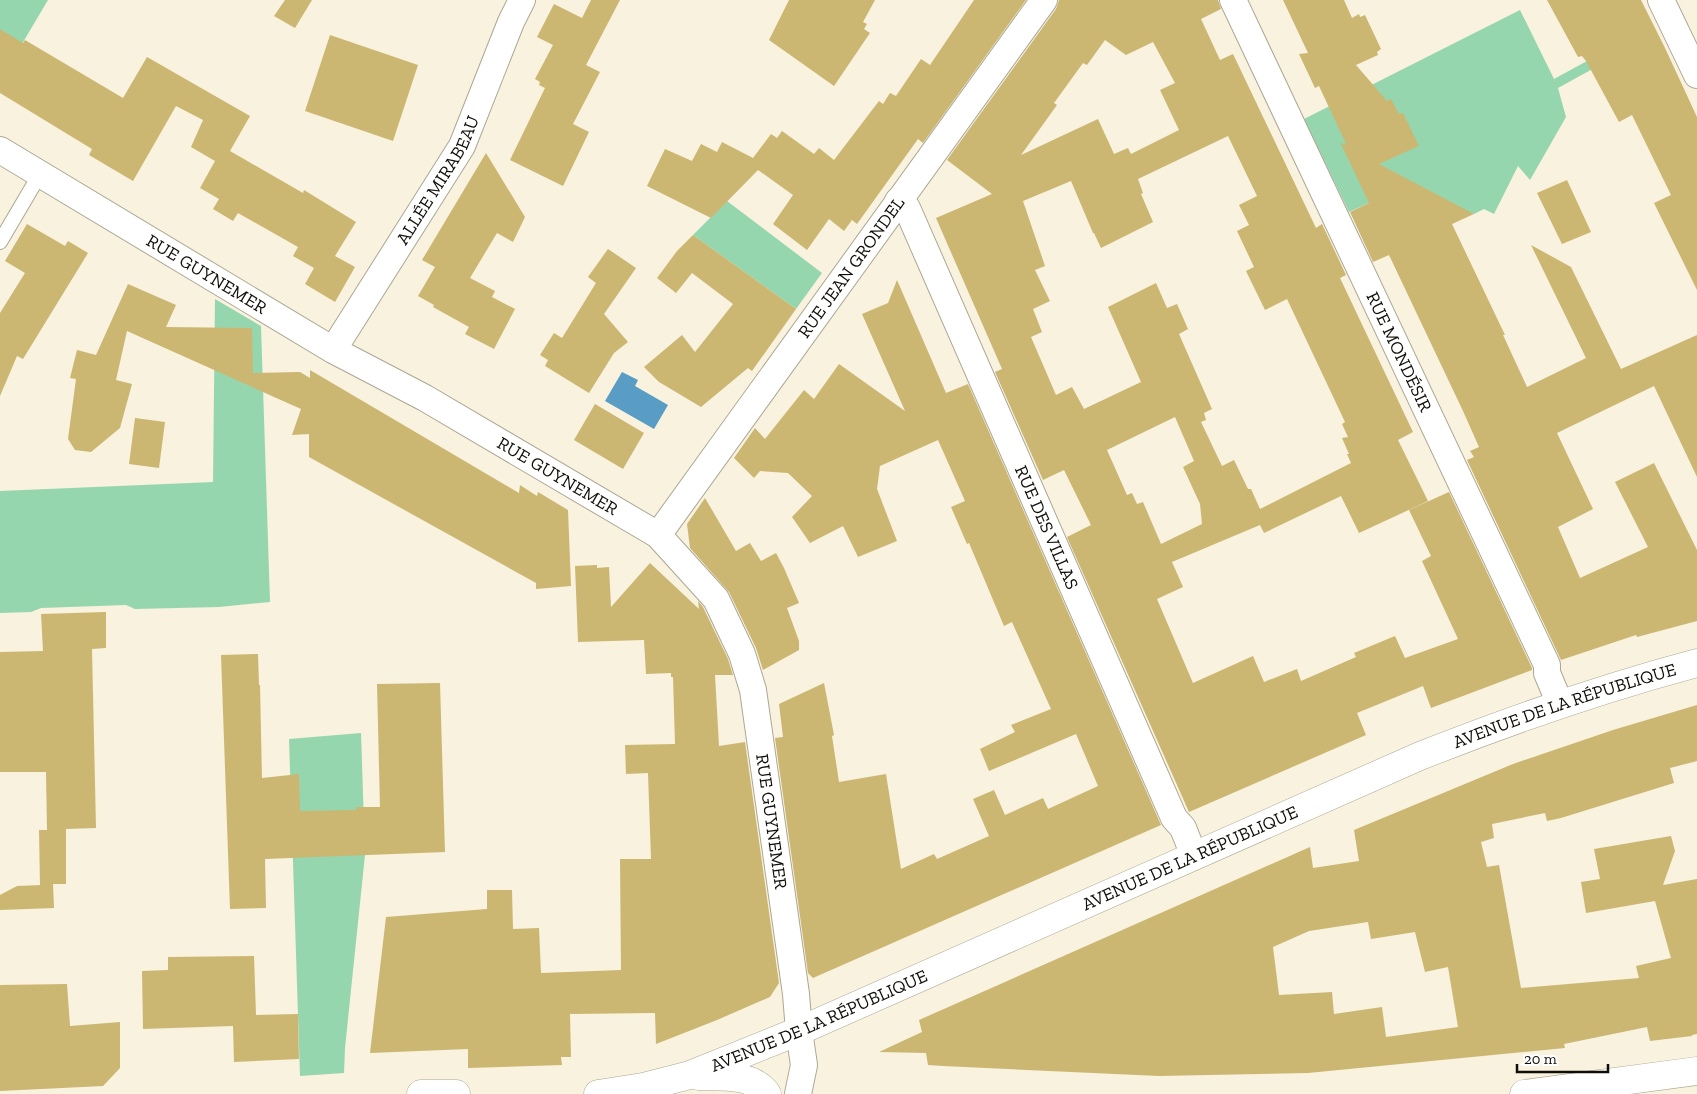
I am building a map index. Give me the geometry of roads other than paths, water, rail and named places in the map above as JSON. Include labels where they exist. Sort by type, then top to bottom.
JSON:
[{"type":"main road","name":"AVENUE DE LA RÉPUBLIQUE","points":[[690,1075],[799,1030],[1420,756],[1560,704],[1644,677],[1697,663]]},
{"type":"main road","points":[[1524,1094],[1697,1071]]},
{"type":"main road","points":[[598,1094],[643,1087],[690,1075],[740,1078],[758,1084],[767,1094]]},
{"type":"main road","points":[[421,1094],[456,1094]]},
{"type":"street","name":"ALLÉE MIRABEAU","points":[[333,350],[462,146],[510,22],[522,0]]},
{"type":"street","name":"RUE JEAN GRONDEL","points":[[658,535],[1044,0]]},
{"type":"street","name":"RUE MONDÉSIR","points":[[1233,0],[1547,665],[1548,673],[1560,704]]},
{"type":"street","points":[[1661,0],[1697,75]]},
{"type":"street","name":"RUE GUYNEMER","points":[[0,150],[333,350],[425,398],[658,535],[716,598],[742,654],[753,690],[796,994],[804,1065],[798,1094]]},
{"type":"street","name":"RUE DES VILLAS","points":[[898,201],[908,208],[1170,809],[1174,818],[1183,828],[1194,856]]},
{"type":"lane","points":[[0,242],[40,174]]},
{"type":"water","points":[[622,372],[638,380],[635,386],[668,405],[654,429],[605,401]]}]
